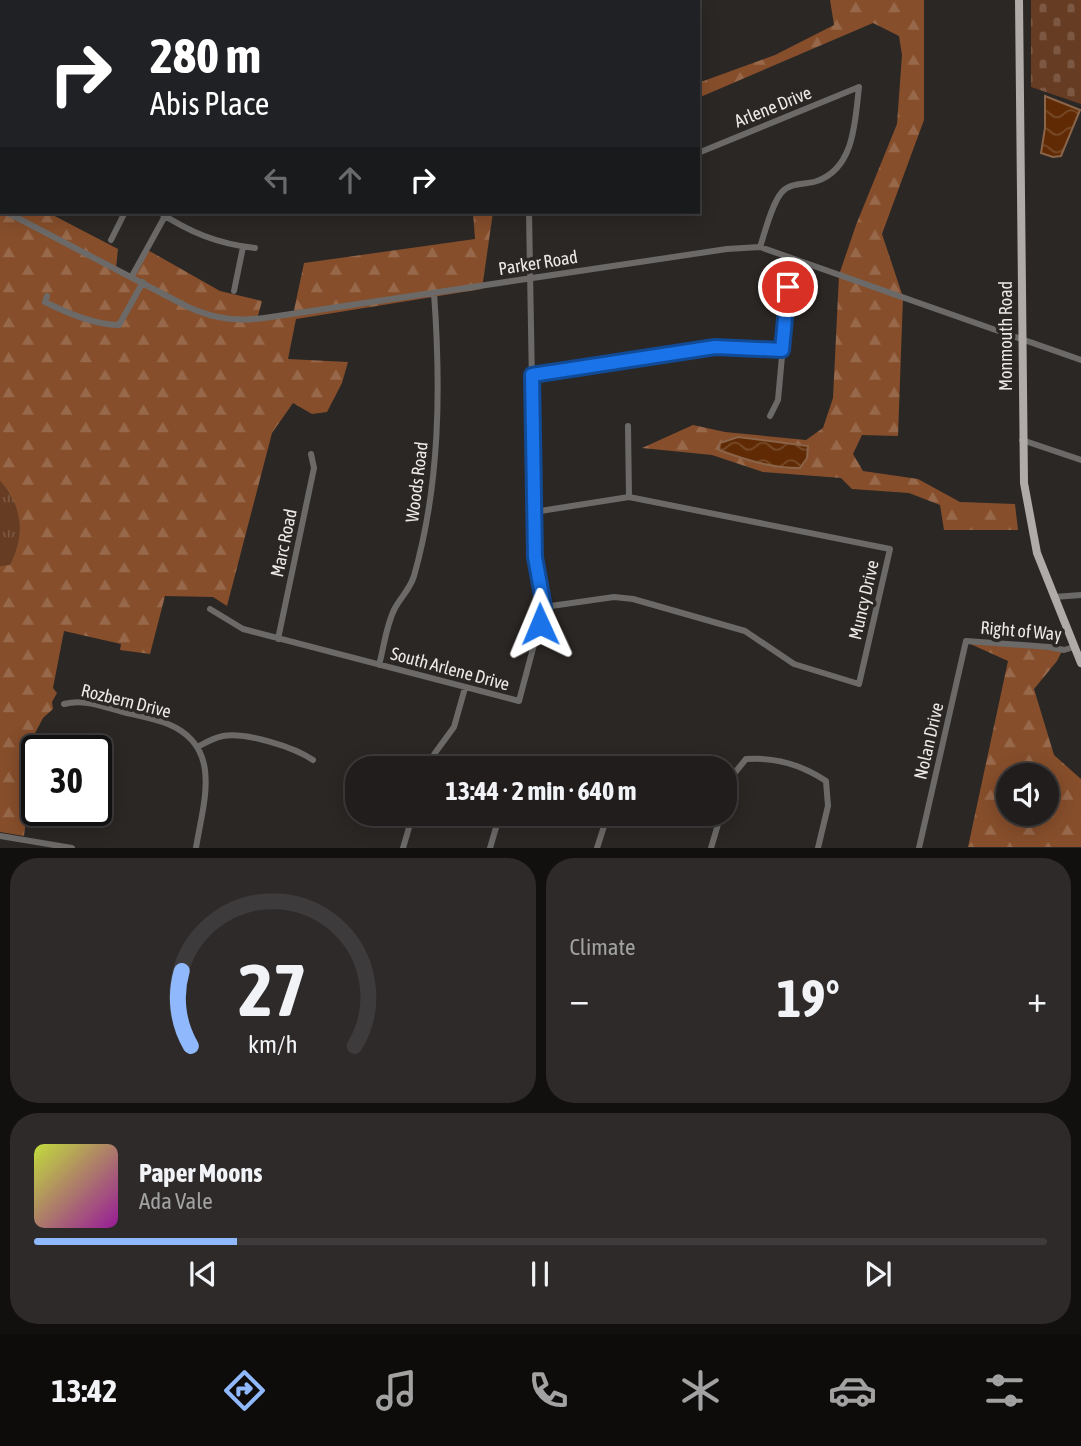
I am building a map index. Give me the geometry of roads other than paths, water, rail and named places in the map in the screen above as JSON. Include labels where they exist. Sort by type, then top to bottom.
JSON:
[{"type":"main road","name":"Monmouth Road","points":[[1020,0],[1024,483],[1031,533],[1081,663]]},
{"type":"street","name":"Arlene Drive","points":[[700,152],[859,87],[851,138],[841,163],[821,179],[793,185],[782,192],[760,247]]},
{"type":"street","name":"Parker Road","points":[[11,214],[202,313],[232,320],[260,319],[727,249],[760,247],[1081,360]]},
{"type":"street","points":[[111,240],[124,214]]},
{"type":"street","points":[[132,276],[162,214],[206,238],[228,245],[254,248]]},
{"type":"street","points":[[528,214],[530,278]]},
{"type":"street","points":[[234,291],[243,247]]},
{"type":"street","points":[[770,416],[778,400],[791,258]]},
{"type":"street","name":"South Arlene Drive","points":[[210,609],[239,628],[519,701],[544,607],[535,557],[530,278]]},
{"type":"street","points":[[47,296],[46,302],[61,309],[109,325],[119,325],[143,282]]},
{"type":"street","name":"Woods Road","points":[[379,665],[392,617],[413,577],[433,489],[437,437],[434,293]]},
{"type":"street","points":[[532,375],[715,347],[782,350]]},
{"type":"street","points":[[628,426],[629,497]]},
{"type":"street","points":[[1022,440],[1081,460]]},
{"type":"street","name":"Marc Road","points":[[278,639],[314,468],[311,454]]},
{"type":"street","name":"Muncy Drive","points":[[534,512],[629,497],[890,549],[861,687],[794,664],[745,631],[633,599],[614,597],[544,607]]},
{"type":"street","points":[[890,549],[897,544]]},
{"type":"street","points":[[1054,597],[1081,595]]},
{"type":"street","name":"Right of Way","points":[[966,641],[1064,650],[1074,647]]},
{"type":"street","name":"Nolan Drive","points":[[919,848],[966,641]]},
{"type":"street","points":[[433,756],[454,727],[465,688]]},
{"type":"street","name":"Rozbern Drive","points":[[64,704],[83,701],[167,724],[181,731],[197,747]]},
{"type":"street","points":[[519,701],[523,708]]},
{"type":"street","points":[[196,848],[207,783],[197,747],[214,738],[238,736],[297,751],[313,760]]},
{"type":"street","points":[[741,750],[746,759]]},
{"type":"street","points":[[746,759],[775,759],[830,779],[828,806],[818,848]]},
{"type":"street","points":[[737,770],[746,759]]},
{"type":"street","points":[[402,848],[409,826]]},
{"type":"street","points":[[490,848],[496,826]]},
{"type":"street","points":[[597,848],[604,826]]},
{"type":"street","points":[[710,848],[717,826]]},
{"type":"street","points":[[0,836],[72,848]]},
{"type":"water","points":[[1045,96],[1080,110],[1061,156],[1053,157],[1041,153],[1045,128]]},
{"type":"water","points":[[738,437],[808,446],[807,458],[800,468],[789,468],[759,463],[719,450],[720,443]]}]
